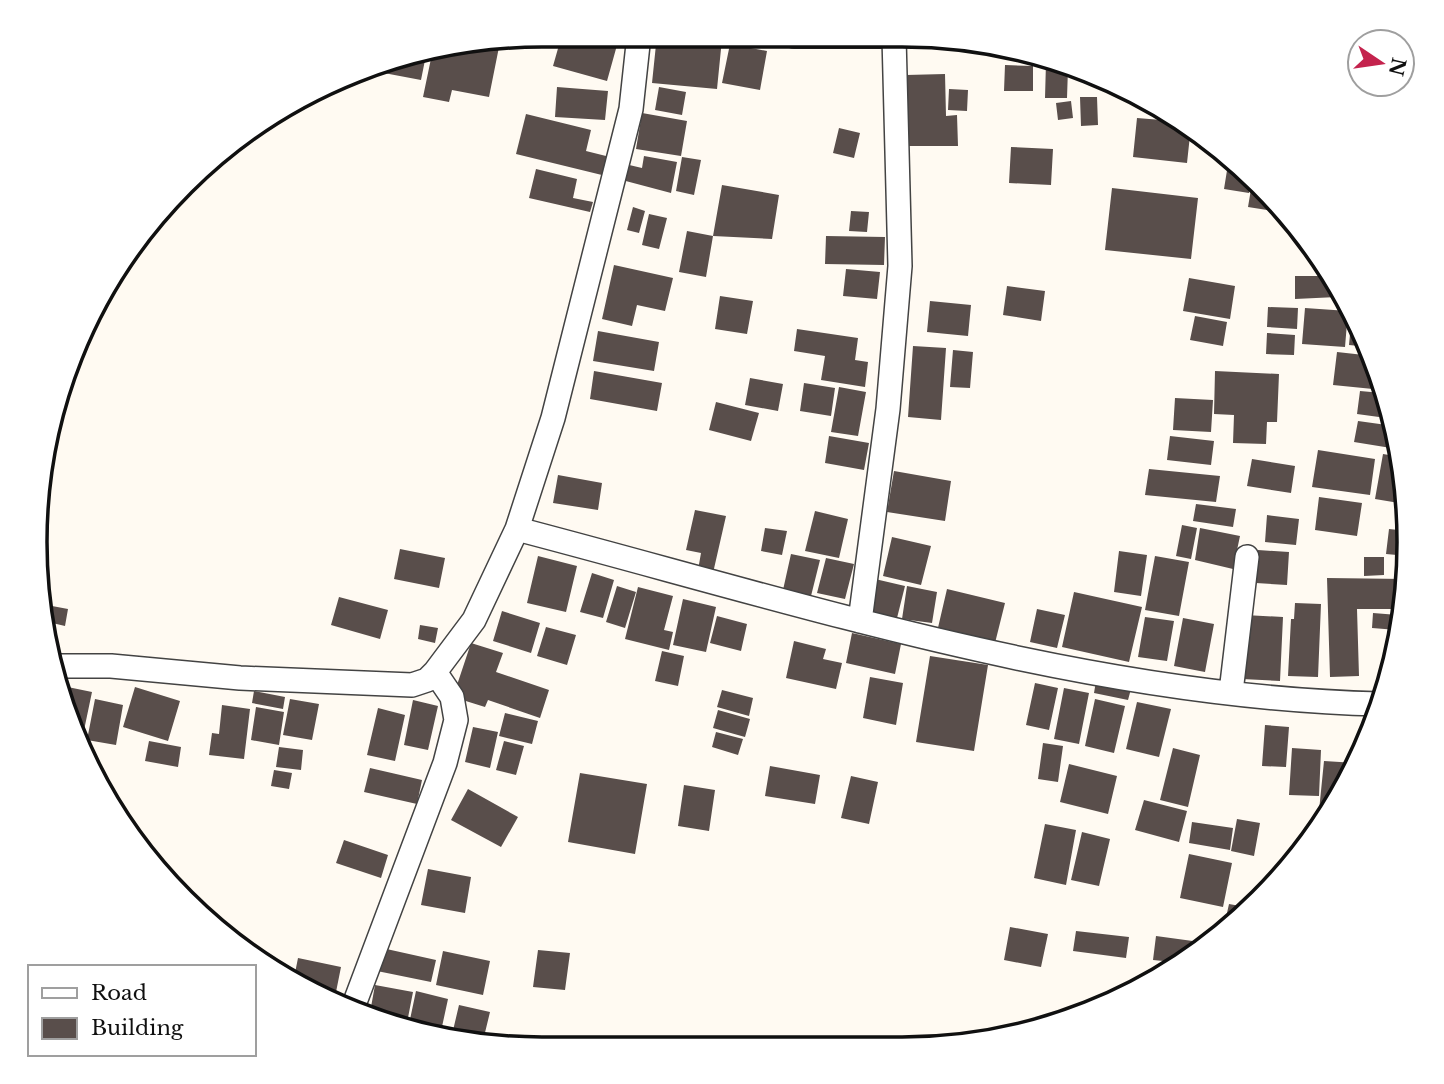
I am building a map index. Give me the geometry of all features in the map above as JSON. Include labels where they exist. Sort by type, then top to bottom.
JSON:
[{"type":"street","points":[[63,666],[111,666],[240,678],[412,685],[421,684],[435,672],[474,620],[517,528],[553,418],[627,122],[637,47]]},
{"type":"street","points":[[859,621],[888,409],[900,266],[894,47]]},
{"type":"street","points":[[517,528],[859,621],[1116,677],[1231,692],[1369,703]]},
{"type":"street","points":[[1231,692],[1247,557]]},
{"type":"street","points":[[356,1000],[445,763],[456,720],[452,697],[435,672]]},
{"type":"building","points":[[558,47],[616,47],[607,81],[553,66]]},
{"type":"building","points":[[656,47],[721,47],[717,89],[652,83]]},
{"type":"building","points":[[729,47],[767,51],[760,90],[722,83]]},
{"type":"building","points":[[499,49],[489,97],[452,90],[449,102],[423,97],[431,60]]},
{"type":"building","points":[[425,62],[421,80],[385,73]]},
{"type":"building","points":[[1005,65],[1033,66],[1033,91],[1004,91]]},
{"type":"building","points":[[1046,69],[1068,76],[1067,98],[1045,98]]},
{"type":"building","points":[[945,74],[946,116],[957,115],[958,146],[907,146],[906,75]]},
{"type":"building","points":[[557,87],[608,91],[605,120],[555,117]]},
{"type":"building","points":[[659,87],[686,92],[682,115],[655,110]]},
{"type":"building","points":[[949,89],[968,90],[967,111],[948,110]]},
{"type":"building","points":[[1080,97],[1097,97],[1098,125],[1081,126]]},
{"type":"building","points":[[1071,101],[1073,118],[1058,120],[1056,103]]},
{"type":"building","points":[[642,113],[687,121],[681,156],[636,149]]},
{"type":"building","points":[[526,114],[591,130],[586,151],[610,157],[606,176],[516,154]]},
{"type":"building","points":[[1137,118],[1158,120],[1190,140],[1187,163],[1133,157]]},
{"type":"building","points":[[839,128],[860,133],[854,158],[833,153]]},
{"type":"building","points":[[1011,147],[1053,149],[1051,185],[1009,183]]},
{"type":"building","points":[[644,156],[677,162],[671,193],[622,180],[625,164],[642,168]]},
{"type":"building","points":[[682,157],[701,160],[694,195],[676,191]]},
{"type":"building","points":[[536,169],[577,179],[573,198],[593,202],[590,212],[529,198]]},
{"type":"building","points":[[1227,169],[1250,190],[1249,193],[1224,189]]},
{"type":"building","points":[[722,185],[779,195],[772,239],[713,236]]},
{"type":"building","points":[[1112,188],[1198,198],[1191,259],[1105,250]]},
{"type":"building","points":[[1251,191],[1267,209],[1267,210],[1248,207]]},
{"type":"building","points":[[633,207],[645,211],[639,233],[627,230]]},
{"type":"building","points":[[851,211],[869,212],[867,232],[849,231]]},
{"type":"building","points":[[649,214],[667,218],[659,249],[642,245]]},
{"type":"building","points":[[687,231],[713,236],[706,277],[679,272]]},
{"type":"building","points":[[826,236],[885,237],[884,265],[825,264]]},
{"type":"building","points":[[614,265],[673,278],[665,311],[637,305],[632,326],[602,319]]},
{"type":"building","points":[[846,269],[880,272],[877,299],[843,296]]},
{"type":"building","points":[[1295,276],[1318,276],[1331,297],[1295,299]]},
{"type":"building","points":[[1189,278],[1235,286],[1230,319],[1183,311]]},
{"type":"building","points":[[1007,286],[1045,291],[1041,321],[1003,315]]},
{"type":"building","points":[[720,296],[753,301],[747,334],[715,329]]},
{"type":"building","points":[[930,301],[971,305],[968,336],[927,332]]},
{"type":"building","points":[[1268,307],[1298,308],[1297,329],[1267,327]]},
{"type":"building","points":[[1305,308],[1339,310],[1347,325],[1345,347],[1302,344]]},
{"type":"building","points":[[1195,316],[1227,322],[1223,346],[1190,340]]},
{"type":"building","points":[[797,329],[858,338],[855,360],[868,362],[865,387],[821,380],[825,356],[794,351]]},
{"type":"building","points":[[598,331],[659,342],[654,371],[593,361]]},
{"type":"building","points":[[1267,333],[1295,335],[1294,355],[1266,354]]},
{"type":"building","points":[[1350,333],[1356,346],[1349,345]]},
{"type":"building","points":[[913,346],[946,348],[941,420],[908,417]]},
{"type":"building","points":[[953,350],[973,352],[970,388],[950,387]]},
{"type":"building","points":[[1337,352],[1360,355],[1372,389],[1333,385]]},
{"type":"building","points":[[594,371],[662,383],[657,411],[590,399]]},
{"type":"building","points":[[1215,371],[1279,374],[1277,422],[1267,422],[1266,444],[1233,443],[1234,415],[1214,414]]},
{"type":"building","points":[[750,378],[783,384],[778,411],[745,405]]},
{"type":"building","points":[[804,383],[835,388],[831,416],[800,411]]},
{"type":"building","points":[[839,387],[866,392],[858,436],[831,432]]},
{"type":"building","points":[[1360,391],[1373,392],[1379,417],[1357,414]]},
{"type":"building","points":[[1175,398],[1213,400],[1211,432],[1173,430]]},
{"type":"building","points":[[716,402],[759,413],[751,441],[709,430]]},
{"type":"building","points":[[1358,421],[1382,424],[1387,447],[1354,442]]},
{"type":"building","points":[[829,436],[869,443],[864,470],[825,463]]},
{"type":"building","points":[[1170,436],[1214,441],[1211,465],[1167,460]]},
{"type":"building","points":[[1318,450],[1375,459],[1370,495],[1312,487]]},
{"type":"building","points":[[1383,454],[1389,455],[1395,502],[1375,499]]},
{"type":"building","points":[[1252,459],[1295,466],[1291,493],[1247,486]]},
{"type":"building","points":[[1149,469],[1220,476],[1216,502],[1145,495]]},
{"type":"building","points":[[894,471],[951,481],[945,521],[887,512]]},
{"type":"building","points":[[558,475],[602,483],[598,510],[553,503]]},
{"type":"building","points":[[1319,497],[1362,503],[1357,536],[1315,530]]},
{"type":"building","points":[[1196,504],[1236,509],[1233,527],[1193,521]]},
{"type":"building","points":[[695,510],[726,516],[713,573],[698,570],[701,553],[686,550]]},
{"type":"building","points":[[815,511],[848,519],[839,558],[805,551]]},
{"type":"building","points":[[1267,515],[1299,519],[1296,545],[1265,542]]},
{"type":"building","points":[[1182,525],[1197,528],[1191,559],[1176,556]]},
{"type":"building","points":[[765,528],[787,531],[782,555],[761,551]]},
{"type":"building","points":[[1200,528],[1240,536],[1233,569],[1195,560]]},
{"type":"building","points":[[1389,529],[1397,530],[1397,555],[1386,554]]},
{"type":"building","points":[[892,537],[931,546],[921,585],[883,576]]},
{"type":"building","points":[[400,549],[445,558],[439,588],[394,579]]},
{"type":"building","points":[[1258,550],[1289,552],[1287,585],[1256,583]]},
{"type":"building","points":[[1119,551],[1147,555],[1141,596],[1114,592]]},
{"type":"building","points":[[791,554],[820,560],[811,596],[783,590]]},
{"type":"building","points":[[538,556],[577,566],[566,612],[527,603]]},
{"type":"building","points":[[1155,556],[1189,562],[1179,616],[1145,610]]},
{"type":"building","points":[[1364,557],[1384,557],[1384,575],[1364,576]]},
{"type":"building","points":[[826,558],[854,564],[845,599],[817,593]]},
{"type":"building","points":[[592,573],[614,580],[603,618],[580,612]]},
{"type":"building","points":[[1327,578],[1396,579],[1393,609],[1357,609],[1359,676],[1330,677]]},
{"type":"building","points":[[875,579],[905,586],[896,622],[867,616]]},
{"type":"building","points":[[617,586],[636,592],[625,628],[606,622]]},
{"type":"building","points":[[907,586],[937,592],[932,623],[902,619]]},
{"type":"building","points":[[638,587],[673,596],[664,630],[673,632],[669,650],[625,639]]},
{"type":"building","points":[[947,589],[1005,603],[994,647],[937,632]]},
{"type":"building","points":[[1074,592],[1142,607],[1129,662],[1062,647]]},
{"type":"building","points":[[339,597],[388,610],[380,639],[331,625]]},
{"type":"building","points":[[683,599],[716,607],[706,652],[673,645]]},
{"type":"building","points":[[1295,603],[1321,604],[1318,677],[1288,676],[1291,619],[1294,619]]},
{"type":"building","points":[[52,606],[68,609],[65,626],[54,623]]},
{"type":"building","points":[[1037,609],[1065,615],[1057,648],[1030,642]]},
{"type":"building","points":[[502,611],[540,623],[531,653],[493,641]]},
{"type":"building","points":[[1373,613],[1392,614],[1389,629],[1372,628]]},
{"type":"building","points":[[1245,615],[1283,617],[1280,681],[1242,679]]},
{"type":"building","points":[[717,616],[747,624],[741,651],[710,643]]},
{"type":"building","points":[[1145,617],[1174,621],[1167,661],[1138,657]]},
{"type":"building","points":[[1183,618],[1214,624],[1205,672],[1174,666]]},
{"type":"building","points":[[420,625],[438,628],[435,643],[418,639]]},
{"type":"building","points":[[546,627],[576,635],[567,665],[537,656]]},
{"type":"building","points":[[852,633],[901,644],[895,674],[846,663]]},
{"type":"building","points":[[794,641],[826,649],[823,659],[842,663],[836,689],[786,678]]},
{"type":"building","points":[[471,643],[503,653],[496,672],[549,690],[540,718],[488,700],[485,707],[453,697]]},
{"type":"building","points":[[662,651],[684,656],[678,686],[655,681]]},
{"type":"building","points":[[930,656],[988,665],[974,751],[916,742]]},
{"type":"building","points":[[870,677],[903,683],[896,725],[863,718]]},
{"type":"building","points":[[1096,681],[1131,689],[1128,700],[1094,693]]},
{"type":"building","points":[[1035,683],[1058,688],[1049,730],[1026,725]]},
{"type":"building","points":[[70,687],[92,692],[84,729]]},
{"type":"building","points":[[135,687],[180,701],[168,741],[123,727]]},
{"type":"building","points":[[1064,688],[1089,693],[1079,744],[1054,739]]},
{"type":"building","points":[[722,690],[753,698],[749,716],[717,707]]},
{"type":"building","points":[[254,691],[285,697],[283,709],[252,703]]},
{"type":"building","points":[[95,699],[123,705],[116,745],[89,740]]},
{"type":"building","points":[[290,699],[319,704],[312,740],[283,735]]},
{"type":"building","points":[[1095,699],[1125,706],[1114,753],[1085,746]]},
{"type":"building","points":[[413,700],[438,706],[428,750],[404,745]]},
{"type":"building","points":[[1137,702],[1171,709],[1159,757],[1126,749]]},
{"type":"building","points":[[222,705],[250,709],[244,759],[209,755],[212,733],[219,734]]},
{"type":"building","points":[[256,707],[284,712],[279,745],[251,740]]},
{"type":"building","points":[[378,708],[405,715],[395,761],[367,755]]},
{"type":"building","points":[[718,710],[750,719],[745,737],[713,728]]},
{"type":"building","points":[[505,713],[538,721],[532,744],[499,736]]},
{"type":"building","points":[[1265,725],[1289,727],[1286,767],[1262,766]]},
{"type":"building","points":[[473,727],[498,732],[490,768],[465,762]]},
{"type":"building","points":[[716,732],[743,739],[738,755],[712,747]]},
{"type":"building","points":[[149,741],[181,747],[178,767],[145,761]]},
{"type":"building","points":[[504,741],[524,746],[516,775],[496,770]]},
{"type":"building","points":[[1043,743],[1063,746],[1058,782],[1038,779]]},
{"type":"building","points":[[279,747],[303,750],[301,770],[276,767]]},
{"type":"building","points":[[1173,748],[1200,755],[1188,807],[1160,800]]},
{"type":"building","points":[[1292,748],[1321,750],[1319,796],[1289,795]]},
{"type":"building","points":[[1324,761],[1345,762],[1330,789],[1319,806]]},
{"type":"building","points":[[1069,764],[1117,776],[1108,814],[1060,802]]},
{"type":"building","points":[[770,766],[820,775],[815,804],[765,796]]},
{"type":"building","points":[[370,768],[422,780],[417,804],[364,792]]},
{"type":"building","points":[[274,770],[292,773],[289,789],[271,786]]},
{"type":"building","points":[[580,773],[647,784],[635,854],[568,842]]},
{"type":"building","points":[[851,776],[878,782],[869,824],[841,818]]},
{"type":"building","points":[[684,785],[715,790],[709,831],[678,826]]},
{"type":"building","points":[[468,789],[518,817],[501,847],[451,820]]},
{"type":"building","points":[[1144,800],[1187,811],[1179,842],[1135,830]]},
{"type":"building","points":[[1237,819],[1260,823],[1254,856],[1231,851]]},
{"type":"building","points":[[1192,822],[1233,828],[1230,850],[1189,843]]},
{"type":"building","points":[[1045,824],[1076,830],[1066,885],[1034,878]]},
{"type":"building","points":[[1082,832],[1110,839],[1099,886],[1071,880]]},
{"type":"building","points":[[344,840],[388,855],[381,878],[336,863]]},
{"type":"building","points":[[1189,854],[1232,863],[1223,907],[1180,898]]},
{"type":"building","points":[[428,869],[471,877],[465,913],[421,905]]},
{"type":"building","points":[[1229,904],[1237,906],[1228,914]]},
{"type":"building","points":[[1010,927],[1048,934],[1041,967],[1004,960]]},
{"type":"building","points":[[1076,931],[1129,937],[1126,958],[1073,951]]},
{"type":"building","points":[[1156,936],[1194,941],[1164,961],[1153,960]]},
{"type":"building","points":[[382,948],[436,960],[431,982],[377,971]]},
{"type":"building","points":[[538,950],[570,953],[565,990],[533,987]]},
{"type":"building","points":[[443,951],[490,961],[483,995],[436,985]]},
{"type":"building","points":[[298,958],[341,967],[336,992],[323,986],[296,970]]},
{"type":"building","points":[[375,985],[413,992],[408,1018],[371,1006]]},
{"type":"building","points":[[416,991],[448,999],[442,1026],[410,1019]]},
{"type":"building","points":[[459,1005],[490,1012],[485,1034],[453,1029]]}]
